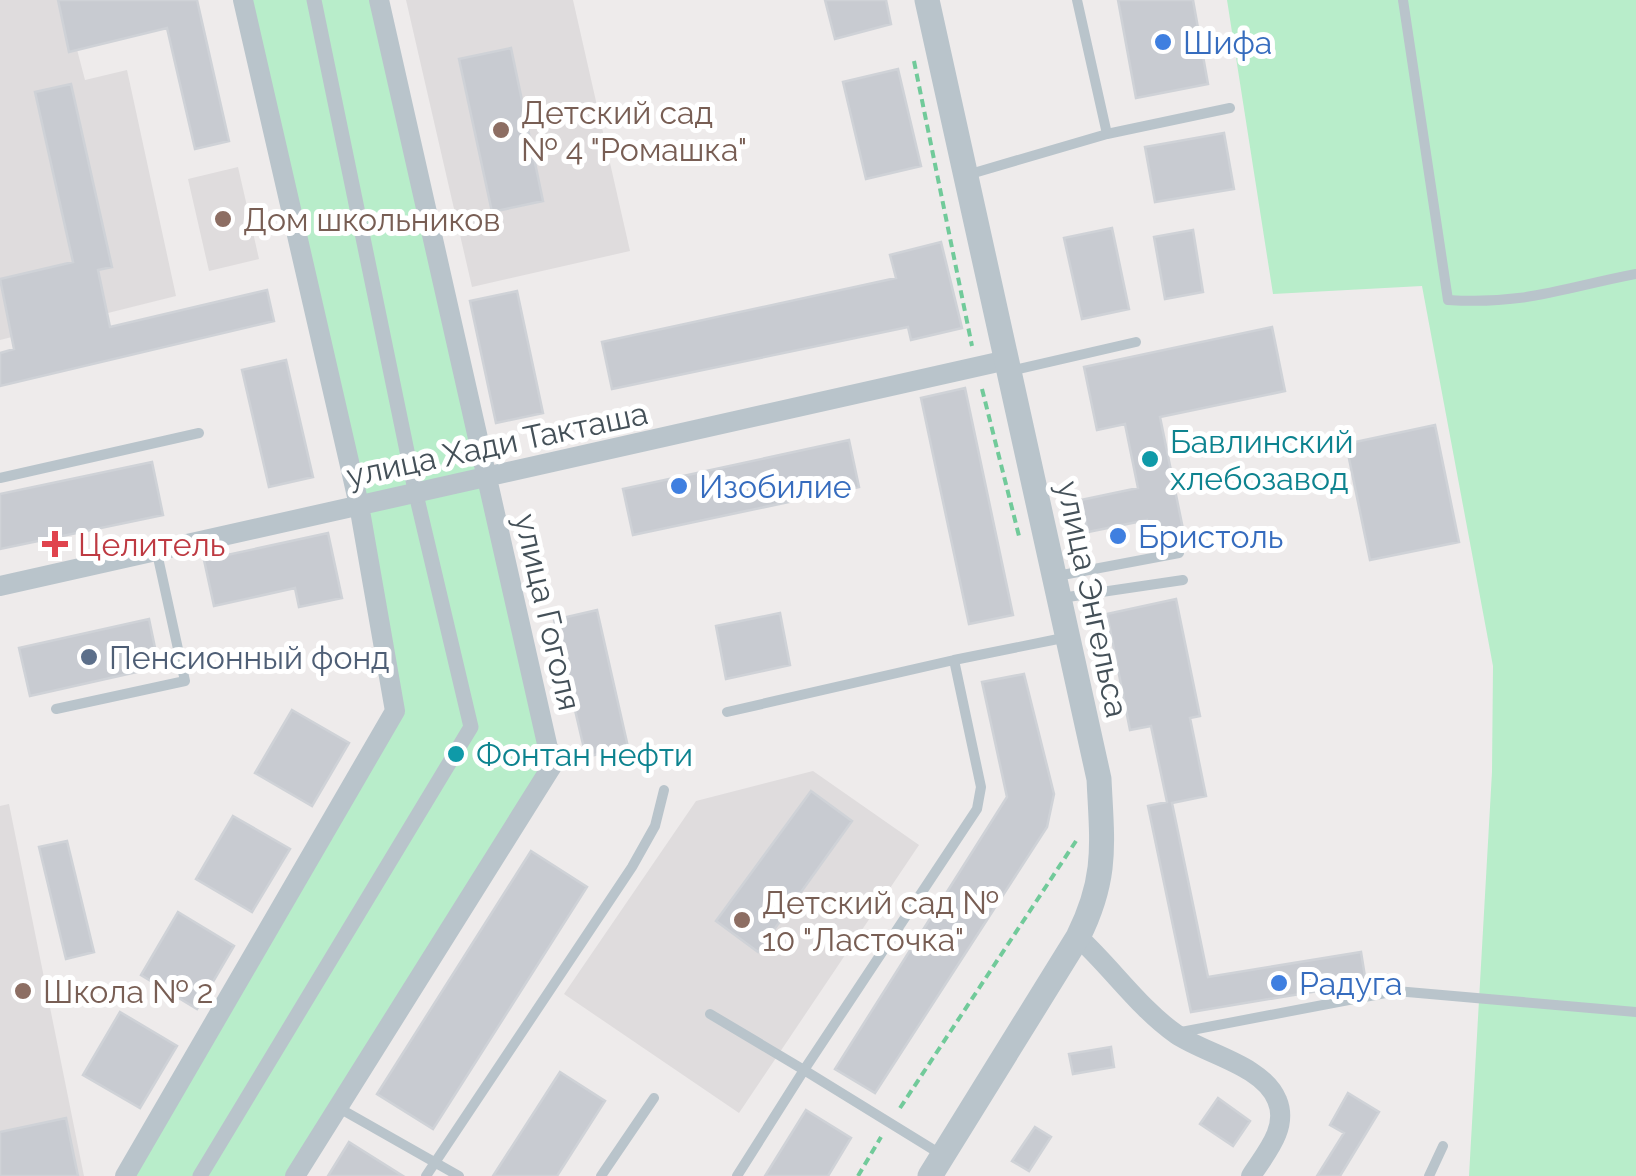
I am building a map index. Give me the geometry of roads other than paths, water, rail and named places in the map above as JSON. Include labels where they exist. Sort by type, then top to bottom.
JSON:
[{"type":"street","points":[[125,1176],[395,711],[358,505],[243,0]]},
{"type":"street","points":[[200,1176],[471,728],[415,490],[314,0]]},
{"type":"street","name":"улица Гоголя","points":[[295,1176],[552,766],[378,0]]},
{"type":"street","name":"улица Энгельса","points":[[927,0],[1099,778],[1102,852],[1096,900],[1078,936],[937,1166]]},
{"type":"street","name":"улица Хади Такташа","points":[[0,586],[976,367],[1008,366]]},
{"type":"street","points":[[1078,936],[1175,1033],[1264,1082],[1277,1098],[1281,1117],[1251,1176]]},
{"type":"lane","points":[[1077,0],[1107,134]]},
{"type":"lane","points":[[1402,0],[1448,300],[1495,303],[1554,296],[1636,274]]},
{"type":"lane","points":[[966,176],[1107,134],[1230,108]]},
{"type":"lane","points":[[1008,366],[1136,342]]},
{"type":"lane","points":[[0,478],[199,433]]},
{"type":"lane","points":[[56,710],[185,680],[157,553]]},
{"type":"lane","points":[[1058,587],[1178,553]]},
{"type":"lane","points":[[1058,587],[1183,580]]},
{"type":"lane","points":[[728,712],[1069,637]]},
{"type":"lane","points":[[737,1176],[977,809],[982,787],[954,660]]},
{"type":"lane","points":[[426,1176],[632,868],[656,826],[664,790]]},
{"type":"lane","points":[[1175,1033],[1396,991],[1636,1012]]},
{"type":"lane","points":[[710,1014],[890,1124],[937,1166]]},
{"type":"lane","points":[[601,1176],[654,1098]]},
{"type":"lane","points":[[338,1108],[459,1176]]},
{"type":"lane","points":[[1429,1176],[1443,1146]]},
{"type":"place","name":"Шифа","points":[[1163,42]]},
{"type":"place","name":"Детский сад № 4 \"Ромашка\"","points":[[501,130]]},
{"type":"place","name":"Дом школьников","points":[[223,219]]},
{"type":"place","name":"Бавлинский хлебозавод","points":[[1150,459]]},
{"type":"place","name":"Изобилие","points":[[679,486]]},
{"type":"place","name":"Бристоль","points":[[1118,536]]},
{"type":"place","name":"Целитель","points":[[55,544]]},
{"type":"place","name":"Пенсионный фонд","points":[[89,657]]},
{"type":"place","name":"Фонтан нефти","points":[[456,754]]},
{"type":"place","name":"Детский сад № 10 \"Ласточка\"","points":[[742,920]]},
{"type":"place","name":"Радуга","points":[[1279,983]]},
{"type":"place","name":"Школа № 2","points":[[23,991]]}]
